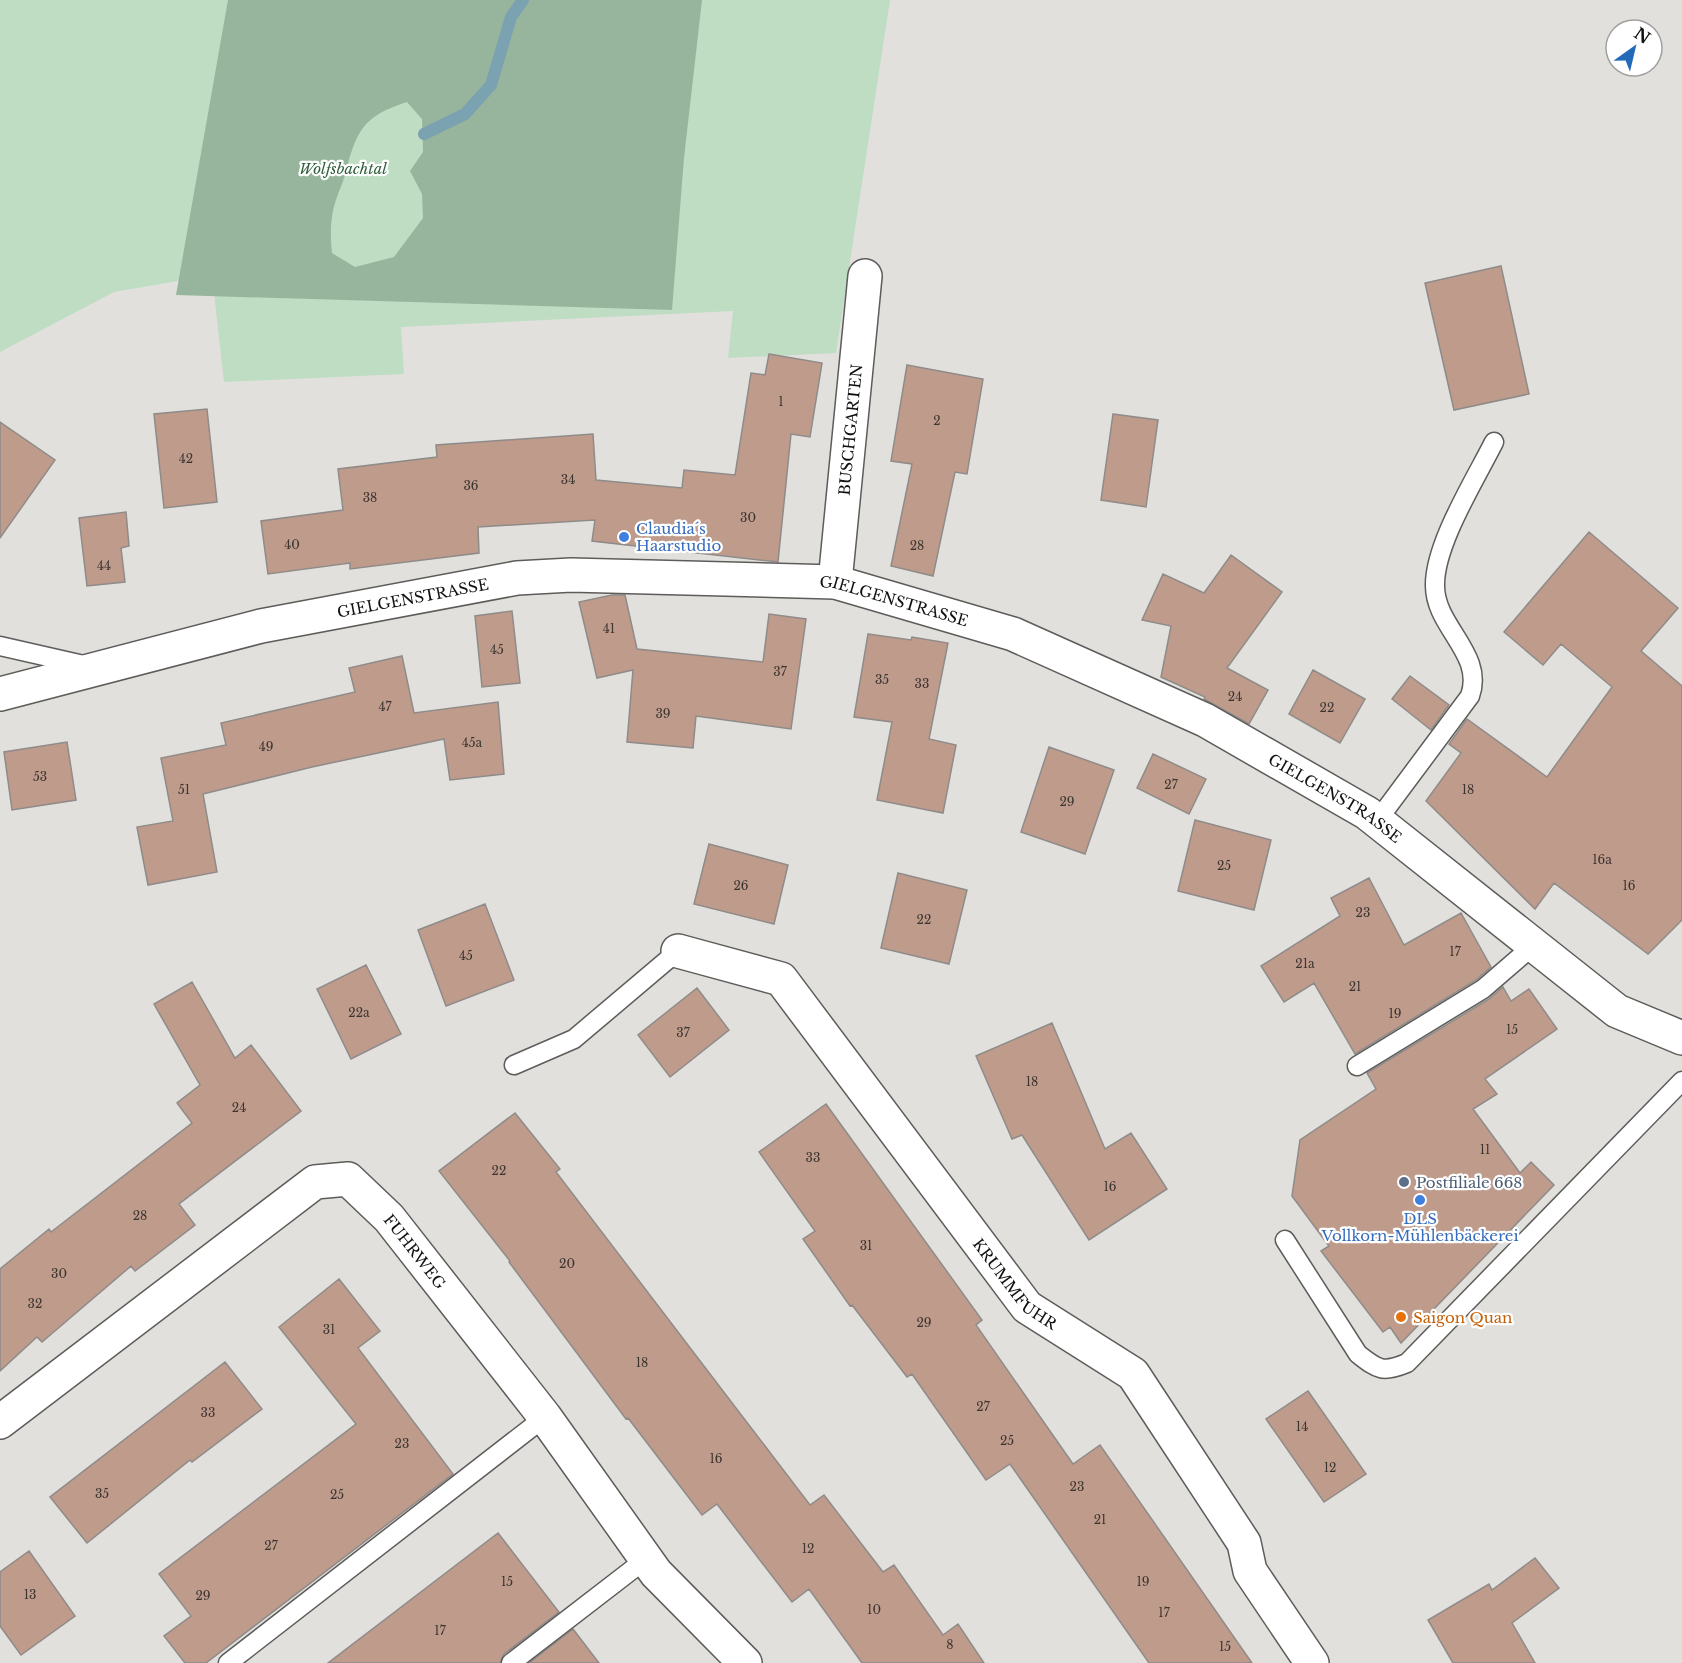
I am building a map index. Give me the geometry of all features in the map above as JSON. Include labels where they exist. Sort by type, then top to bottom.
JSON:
[{"type":"street","name":"BUSCHGARTEN","points":[[835,582],[865,276]]},
{"type":"street","name":"GIELGENSTRASSE","points":[[0,694],[261,626],[517,578],[570,576],[835,582],[1013,634],[1205,720],[1377,821],[1617,1011],[1682,1038]]},
{"type":"street","name":"KRUMMFUHR","points":[[678,951],[781,979],[1027,1307],[1133,1374],[1244,1543],[1250,1571],[1312,1663]]},
{"type":"street","name":"FUHRWEG","points":[[0,1422],[315,1182],[348,1179],[389,1218],[545,1418],[656,1573],[746,1663]]},
{"type":"lane","points":[[1377,821],[1470,696],[1474,686],[1470,662],[1440,609],[1435,587],[1439,554],[1494,442]]},
{"type":"lane","points":[[0,646],[95,668]]},
{"type":"lane","points":[[1358,1066],[1483,989],[1535,944]]},
{"type":"lane","points":[[514,1065],[574,1039],[678,951]]},
{"type":"lane","points":[[1285,1240],[1358,1354],[1373,1367],[1389,1370],[1407,1363],[1682,1081]]},
{"type":"lane","points":[[228,1663],[545,1418]]},
{"type":"lane","points":[[511,1663],[646,1559]]},
{"type":"green space","name":"Wolfsbachtal","points":[[0,0],[890,0],[836,353],[728,358],[733,311],[401,327],[404,374],[224,382],[212,275],[114,292],[0,352]]},
{"type":"green space","points":[[228,0],[702,0],[684,158],[672,310],[176,295]],"holes":[[[407,102],[422,119],[423,152],[410,171],[422,194],[423,218],[394,257],[355,267],[332,253],[331,232],[335,204],[353,147],[363,128],[380,113],[392,107]]]},
{"type":"building","points":[[1501,266],[1529,394],[1454,410],[1425,283]]},
{"type":"building","points":[[769,354],[822,363],[810,437],[791,434],[778,562],[592,541],[595,520],[478,527],[479,553],[350,569],[350,563],[268,574],[261,521],[343,510],[338,469],[437,457],[436,445],[593,434],[596,480],[682,488],[684,470],[735,475],[751,373],[765,375]]},
{"type":"building","points":[[907,365],[983,379],[967,474],[955,472],[933,576],[891,566],[912,464],[891,461]]},
{"type":"building","points":[[207,409],[217,502],[164,508],[154,414]]},
{"type":"building","points":[[1113,414],[1158,420],[1146,507],[1101,500]]},
{"type":"building","points":[[0,422],[55,460],[0,538]]},
{"type":"building","points":[[126,512],[129,546],[121,548],[125,582],[87,586],[79,518]]},
{"type":"building","points":[[1589,532],[1678,608],[1641,651],[1682,686],[1682,920],[1648,954],[1554,883],[1535,909],[1426,801],[1461,753],[1449,744],[1467,719],[1547,777],[1612,687],[1561,644],[1543,665],[1504,632]]},
{"type":"building","points":[[1231,555],[1282,592],[1227,668],[1268,690],[1249,724],[1204,699],[1205,697],[1161,677],[1171,626],[1142,620],[1163,574],[1204,593]]},
{"type":"building","points":[[612,595],[625,595],[637,649],[763,662],[769,614],[806,619],[791,729],[696,716],[693,748],[627,742],[633,670],[597,678],[579,602]]},
{"type":"building","points":[[512,611],[520,683],[482,687],[475,616]]},
{"type":"building","points":[[868,634],[911,640],[912,637],[948,643],[929,739],[956,745],[943,813],[877,800],[892,722],[854,717]]},
{"type":"building","points":[[402,656],[414,713],[498,702],[504,774],[450,780],[444,739],[312,767],[203,794],[217,872],[148,885],[137,827],[173,821],[161,758],[226,745],[221,723],[355,692],[349,668]]},
{"type":"building","points":[[1313,670],[1365,699],[1340,743],[1289,714]]},
{"type":"building","points":[[1410,676],[1449,705],[1431,730],[1392,699]]},
{"type":"building","points":[[67,742],[76,800],[12,810],[4,752]]},
{"type":"building","points":[[1049,747],[1114,770],[1085,854],[1021,832]]},
{"type":"building","points":[[1153,754],[1206,779],[1189,814],[1137,788]]},
{"type":"building","points":[[1195,820],[1271,840],[1254,910],[1178,891]]},
{"type":"building","points":[[709,844],[788,865],[774,924],[694,904]]},
{"type":"building","points":[[898,873],[967,890],[949,964],[881,948]]},
{"type":"building","points":[[1369,878],[1404,945],[1461,913],[1491,967],[1476,980],[1355,1054],[1314,983],[1284,1002],[1261,966],[1340,916],[1331,898]]},
{"type":"building","points":[[485,904],[514,980],[446,1006],[418,930]]},
{"type":"building","points":[[366,965],[401,1034],[351,1059],[317,989]]},
{"type":"building","points":[[192,982],[235,1058],[251,1045],[301,1111],[179,1204],[195,1225],[135,1271],[131,1266],[42,1342],[37,1337],[0,1371],[0,1269],[49,1229],[51,1232],[192,1123],[177,1103],[200,1085],[154,1004]]},
{"type":"building","points":[[1503,987],[1511,1001],[1529,989],[1557,1029],[1485,1079],[1497,1094],[1473,1109],[1520,1173],[1531,1162],[1554,1185],[1401,1343],[1390,1327],[1383,1332],[1321,1251],[1329,1246],[1292,1196],[1300,1140],[1376,1089],[1367,1073],[1489,999]]},
{"type":"building","points":[[697,988],[729,1030],[670,1077],[638,1035]]},
{"type":"building","points":[[1052,1023],[1105,1149],[1131,1133],[1167,1189],[1089,1240],[1022,1135],[1012,1139],[976,1056]]},
{"type":"building","points":[[826,1104],[982,1320],[976,1325],[1073,1464],[1100,1445],[1252,1663],[1149,1663],[1010,1464],[986,1480],[912,1374],[907,1377],[852,1305],[850,1306],[803,1239],[815,1231],[759,1152]]},
{"type":"building","points":[[515,1113],[560,1169],[556,1172],[810,1505],[824,1495],[883,1572],[894,1565],[943,1635],[958,1624],[984,1663],[862,1663],[809,1589],[792,1602],[717,1504],[702,1515],[628,1418],[626,1419],[510,1261],[439,1171]]},
{"type":"building","points":[[339,1279],[380,1331],[358,1348],[453,1474],[206,1663],[185,1663],[164,1636],[191,1616],[159,1574],[356,1424],[279,1327]]},
{"type":"building","points":[[225,1362],[262,1409],[192,1462],[190,1460],[87,1543],[50,1497]]},
{"type":"building","points":[[1308,1391],[1366,1474],[1324,1502],[1266,1419]]},
{"type":"building","points":[[498,1533],[559,1612],[504,1654],[500,1663],[328,1663]]},
{"type":"building","points":[[29,1551],[75,1616],[21,1655],[0,1626],[0,1572]]},
{"type":"building","points":[[1535,1558],[1559,1588],[1512,1623],[1535,1663],[1453,1663],[1428,1620],[1489,1584],[1492,1590]]},
{"type":"building","points":[[573,1629],[599,1663],[529,1663]]},
{"type":"waterway","points":[[424,134],[465,114],[491,85],[511,17],[523,0]]},
{"type":"place","name":"Claudia´s Haarstudio","points":[[624,537]]},
{"type":"place","name":"Postfiliale 668","points":[[1404,1182]]},
{"type":"place","name":"DLS Vollkorn-Mühlenbäckerei","points":[[1420,1200]]},
{"type":"place","name":"Saigon Quan","points":[[1401,1317]]}]
